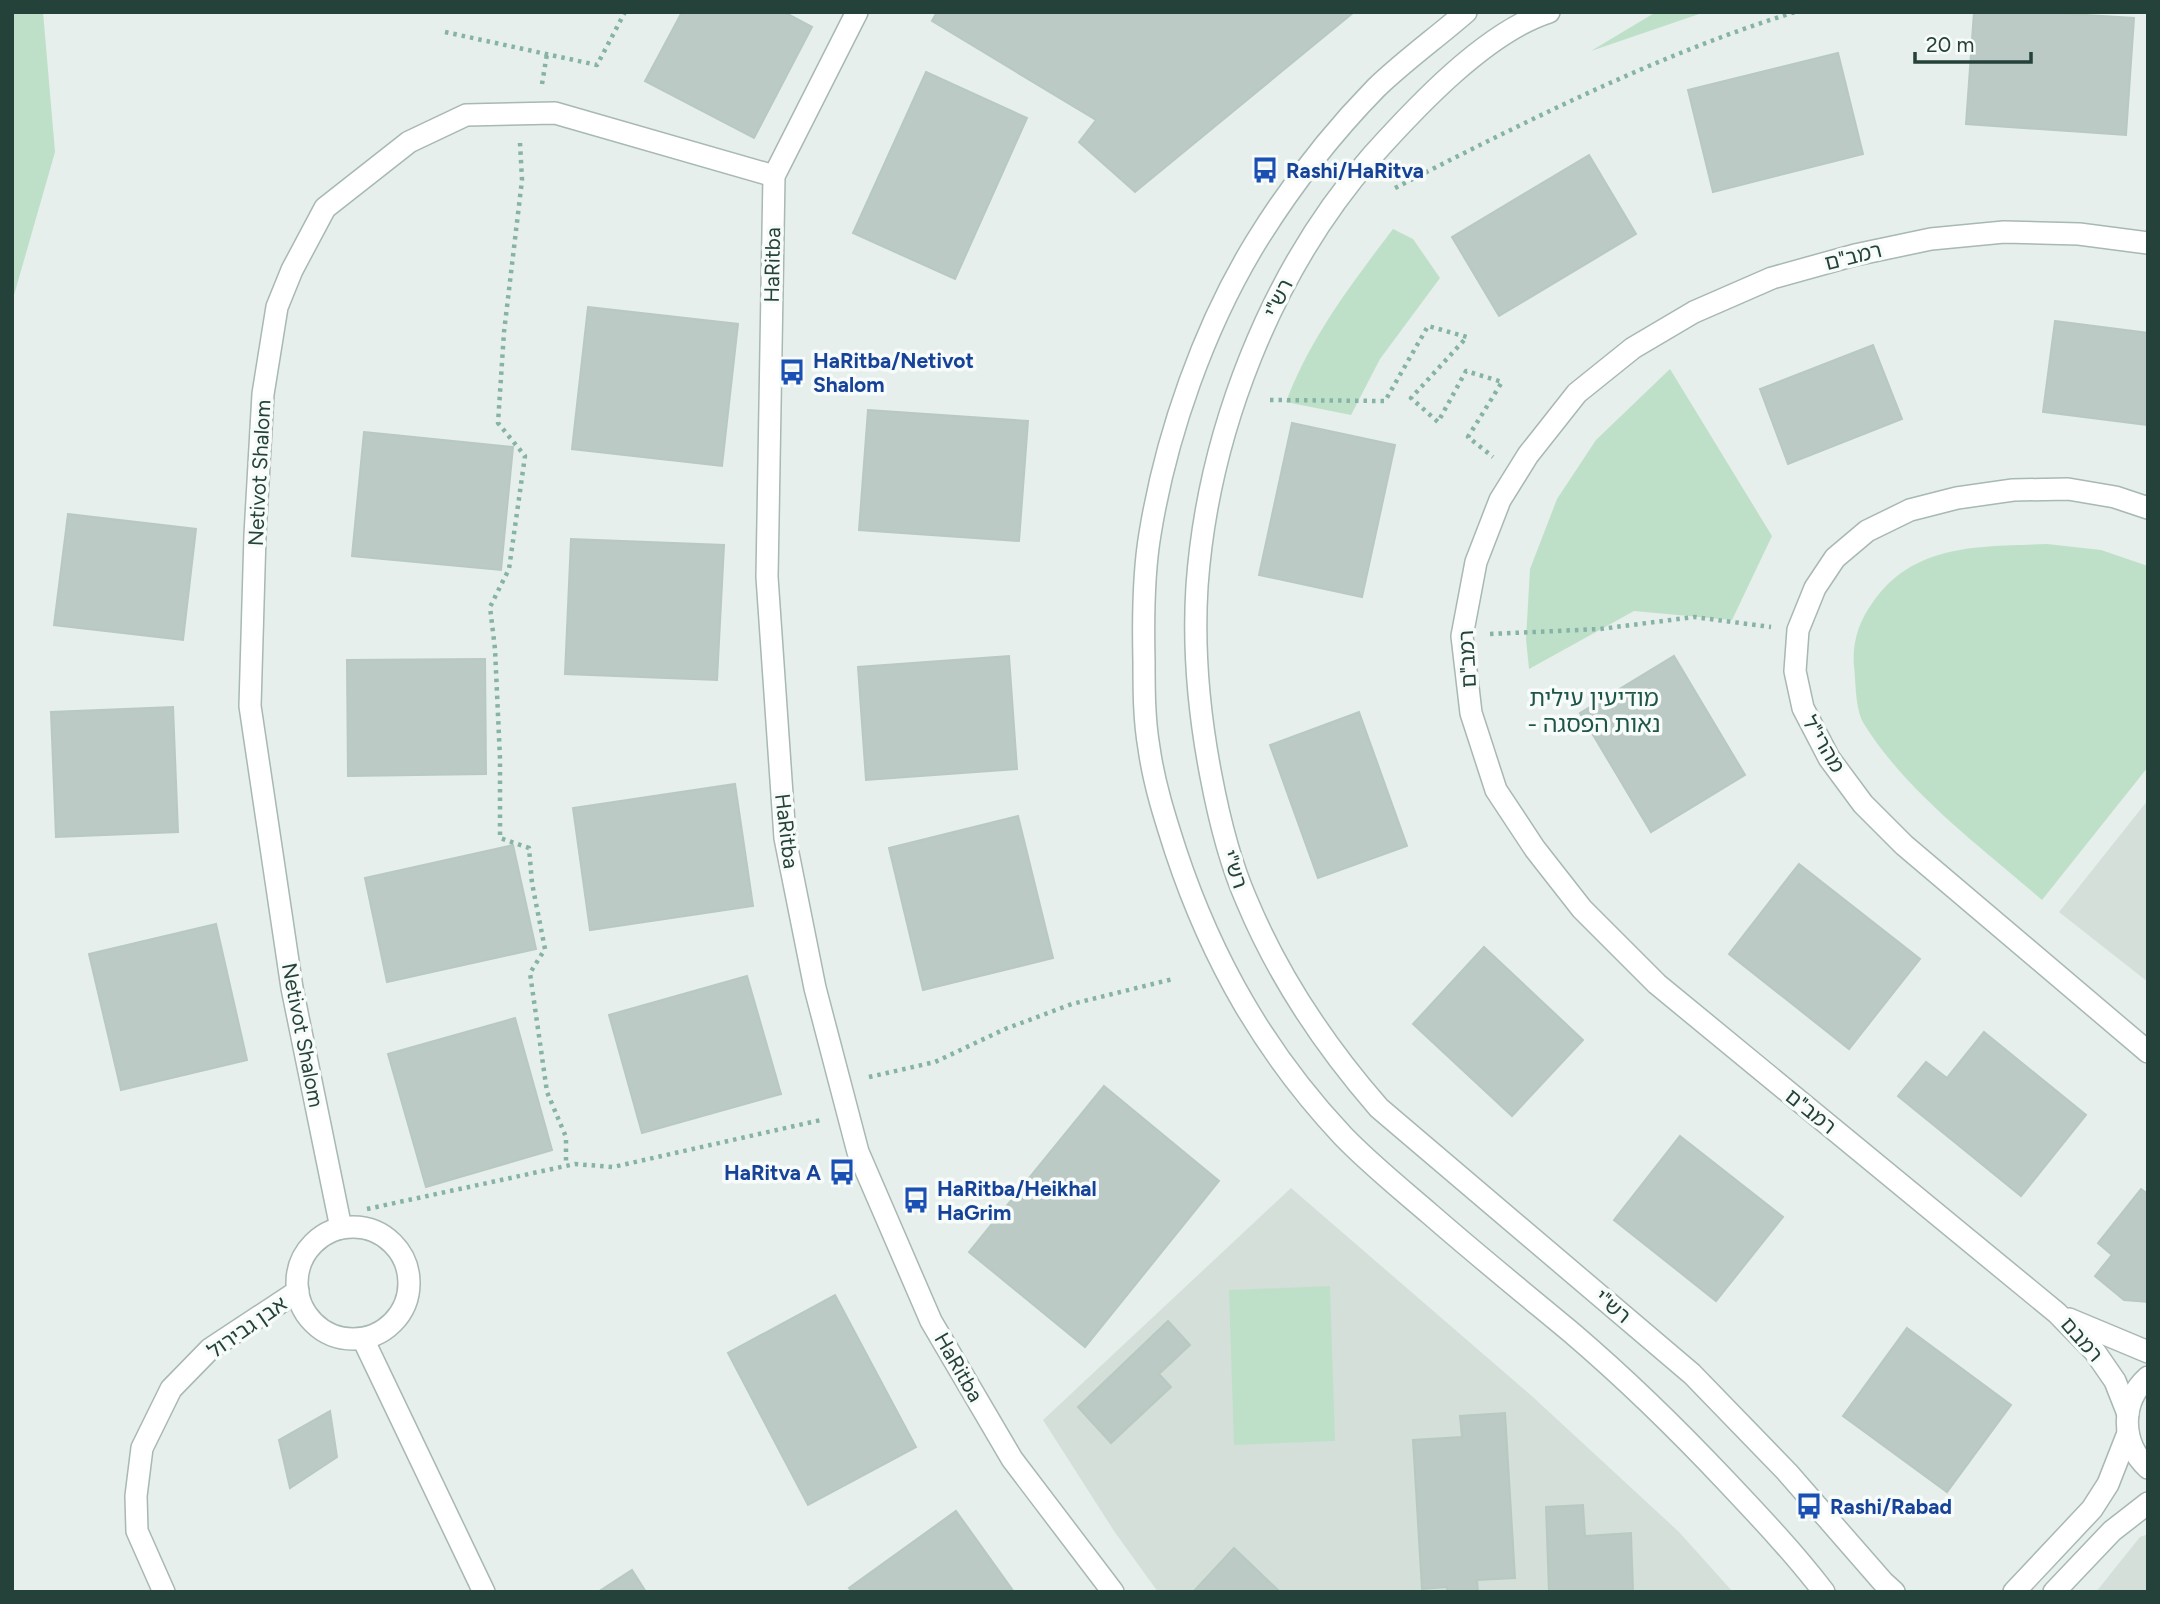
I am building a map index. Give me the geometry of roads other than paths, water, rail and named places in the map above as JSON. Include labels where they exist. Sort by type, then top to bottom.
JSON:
[{"type":"street","name":"HaRitba","points":[[857,12],[774,176],[767,577],[785,838],[815,988],[858,1152],[931,1321],[1012,1459],[1113,1592]]},
{"type":"street","points":[[1465,12],[1379,86],[1336,133],[1293,188],[1255,244],[1220,312],[1192,378],[1168,450],[1149,536],[1143,619],[1144,705],[1149,749],[1162,812],[1202,923],[1222,966],[1271,1047],[1308,1096],[1345,1138],[1398,1187],[1632,1385],[1791,1550],[1824,1592]]},
{"type":"street","name":"רש\"י","points":[[1549,12],[1514,29],[1472,58],[1394,131],[1348,183],[1314,231],[1288,277],[1258,342],[1230,414],[1213,476],[1197,586],[1196,655],[1202,730],[1224,839],[1245,898],[1274,959],[1307,1016],[1342,1065],[1379,1108],[1692,1374],[1787,1472],[1883,1583],[1894,1592]]},
{"type":"street","name":"Netivot Shalom","points":[[339,1222],[292,988],[250,706],[255,535],[263,394],[277,307],[292,270],[325,208],[409,142],[467,115],[555,113],[774,176]]},
{"type":"street","name":"רמב\"ם","points":[[2057,1313],[1657,984],[1581,909],[1535,849],[1496,790],[1471,713],[1462,636],[1476,562],[1500,500],[1528,456],[1577,393],[1633,348],[1694,312],[1772,278],[1855,255],[1931,239],[2004,232],[2079,234],[2148,243]]},
{"type":"street","name":"מהרי\"ל","points":[[2148,508],[2115,497],[2068,489],[2013,489],[1957,498],[1910,510],[1867,531],[1835,558],[1815,588],[1798,630],[1795,671],[1803,708],[1829,758],[1863,804],[1905,845],[2148,1052]]},
{"type":"street","points":[[339,1222],[376,1231],[391,1241],[402,1255],[408,1272],[409,1290],[405,1307],[394,1322],[380,1333],[363,1339],[345,1339],[328,1334],[314,1323],[303,1308],[298,1292],[298,1275],[303,1259],[312,1245],[339,1222]]},
{"type":"street","name":"אבן גבירול","points":[[164,1592],[137,1531],[136,1496],[142,1448],[171,1389],[210,1349],[298,1292]]},
{"type":"street","name":"רמבם","points":[[2057,1313],[2148,1352]]},
{"type":"street","name":"רמבם","points":[[2057,1313],[2095,1352],[2115,1381],[2134,1451],[2148,1468]]},
{"type":"street","points":[[363,1339],[484,1592]]},
{"type":"street","points":[[2014,1592],[2092,1509],[2108,1484],[2135,1393],[2148,1377]]},
{"type":"street","points":[[2054,1592],[2112,1531],[2148,1503]]},
{"type":"place","name":"Rashi/HaRitva","points":[[1265,170]]},
{"type":"place","name":"HaRitba/Netivot Shalom","points":[[792,372]]},
{"type":"place","name":"HaRitva A","points":[[842,1172]]},
{"type":"place","name":"HaRitba/Heikhal HaGrim","points":[[916,1200]]},
{"type":"place","name":"Rashi/Rabad","points":[[1809,1506]]},
{"type":"district","name":"מודיעין עילית - נאות הפסגה","points":[[1594,711]]}]
